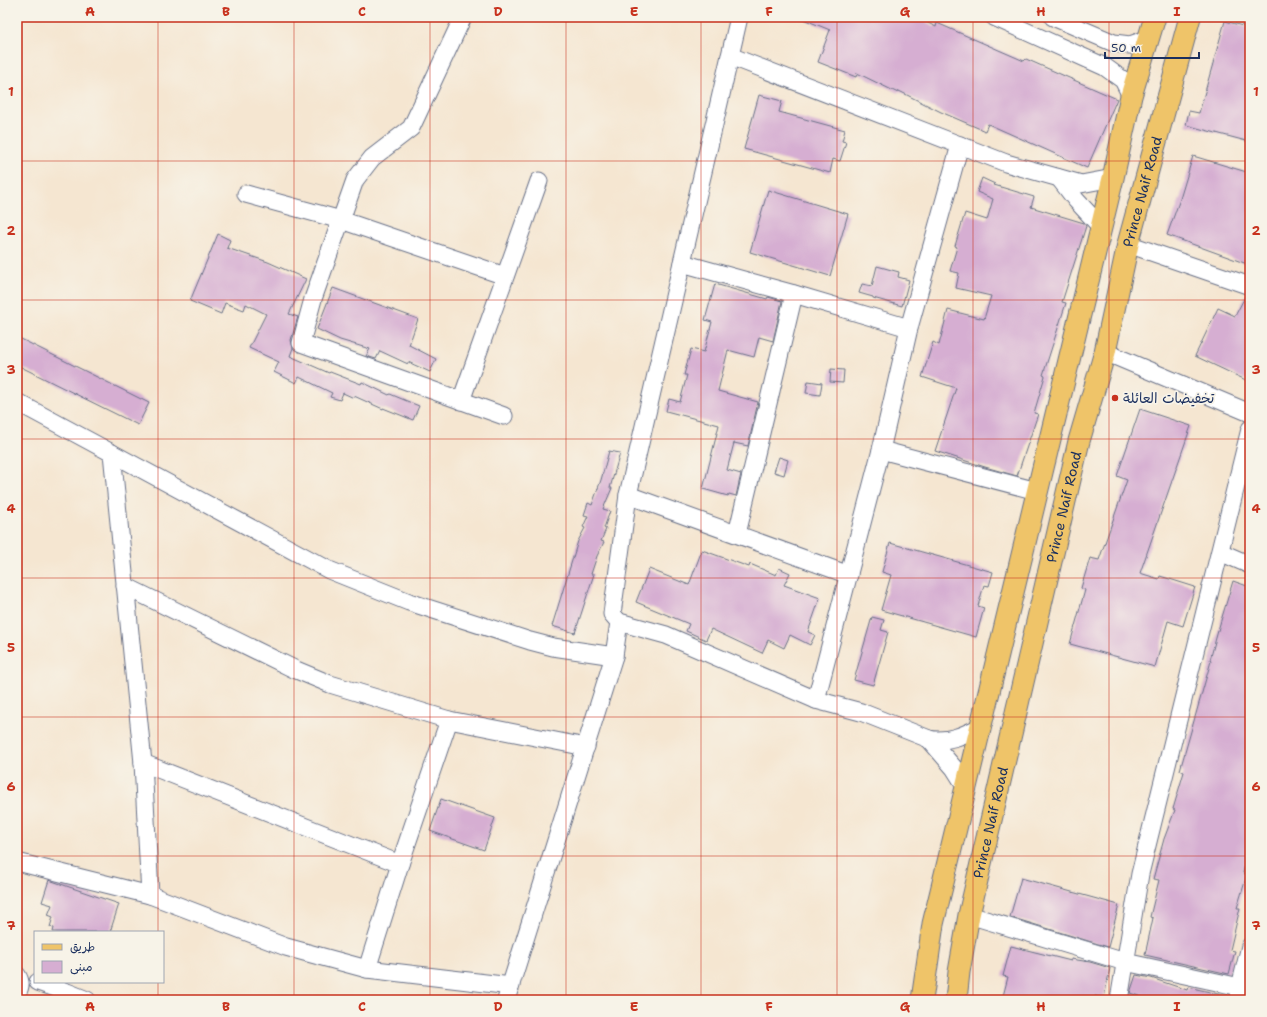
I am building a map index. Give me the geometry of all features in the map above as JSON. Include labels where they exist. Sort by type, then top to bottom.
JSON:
[{"type":"main road","name":"Prince Naif Road","points":[[922,1000],[933,924],[1100,226],[1113,178],[1131,96],[1156,17]]},
{"type":"main road","name":"Prince Naif Road","points":[[956,1000],[958,972],[969,915],[1080,441],[1104,352],[1128,244],[1190,17]]},
{"type":"street","points":[[463,17],[411,128],[372,158],[355,180],[313,299],[301,344],[504,416]]},
{"type":"street","points":[[739,17],[628,495],[612,614],[619,622],[666,634],[816,700],[861,712],[929,739],[936,740],[957,737],[980,727]]},
{"type":"street","points":[[994,17],[1105,67],[1123,80],[1131,96]]},
{"type":"street","points":[[1053,17],[1114,43],[1130,45],[1150,38]]},
{"type":"street","points":[[730,56],[1006,163],[1081,184],[1113,178]]},
{"type":"street","points":[[816,700],[881,450],[909,328],[960,145]]},
{"type":"street","points":[[1059,178],[1076,200],[1100,226]]},
{"type":"street","points":[[461,401],[539,181]]},
{"type":"street","points":[[246,194],[341,220],[505,276]]},
{"type":"street","points":[[1128,244],[1250,286]]},
{"type":"street","points":[[682,263],[909,328]]},
{"type":"street","points":[[737,534],[794,294]]},
{"type":"street","points":[[1104,352],[1250,413]]},
{"type":"street","points":[[17,402],[329,570],[409,602],[530,641],[559,649],[614,656]]},
{"type":"street","points":[[1119,1000],[1140,874],[1250,429]]},
{"type":"street","points":[[881,450],[1037,491]]},
{"type":"street","points":[[112,453],[143,763],[150,895]]},
{"type":"street","points":[[628,495],[849,575]]},
{"type":"street","points":[[1220,552],[1250,565]]},
{"type":"street","points":[[125,586],[294,669],[330,684],[449,720],[586,747]]},
{"type":"street","points":[[17,862],[150,895],[286,947],[367,969],[509,993],[614,656],[619,622]]},
{"type":"street","points":[[367,969],[400,864],[449,720]]},
{"type":"street","points":[[929,739],[954,768],[966,787]]},
{"type":"street","points":[[143,763],[400,864]]},
{"type":"street","points":[[969,915],[1126,962],[1240,993],[1250,946]]},
{"type":"street","points":[[17,975],[34,981]]},
{"type":"street","points":[[17,975],[20,982],[17,993]]},
{"type":"street","points":[[39,983],[87,1000]]},
{"type":"building","points":[[798,17],[916,17],[936,27],[937,23],[1024,61],[1026,59],[1117,99],[1087,168],[988,124],[985,131],[941,112],[899,91],[898,93],[857,73],[856,77],[818,62],[830,30]]},
{"type":"building","points":[[1225,21],[1250,28],[1250,142],[1186,125],[1189,111],[1199,113]]},
{"type":"building","points":[[759,95],[782,101],[779,112],[845,130],[842,141],[846,142],[840,161],[833,159],[830,173],[744,149]]},
{"type":"building","points":[[1193,156],[1250,173],[1250,265],[1167,235]]},
{"type":"building","points":[[982,178],[995,184],[994,185],[1034,197],[1031,207],[1084,223],[1086,226],[1062,302],[1066,303],[1043,375],[1045,376],[1034,413],[1038,414],[1017,476],[935,451],[956,388],[922,377],[933,342],[939,345],[948,310],[984,319],[991,296],[956,288],[959,273],[950,271],[957,247],[955,246],[965,213],[987,220],[993,199],[977,192]]},
{"type":"building","points":[[768,190],[848,214],[830,276],[750,252]]},
{"type":"building","points":[[218,234],[230,240],[227,248],[268,262],[306,279],[289,314],[298,317],[291,340],[293,348],[290,356],[329,373],[330,372],[361,384],[362,382],[389,395],[390,394],[419,406],[413,420],[354,396],[354,398],[343,393],[340,400],[330,397],[332,393],[299,377],[296,383],[274,372],[279,362],[249,348],[266,314],[246,304],[244,310],[225,303],[221,314],[190,301]]},
{"type":"building","points":[[877,266],[899,272],[898,277],[909,280],[902,306],[859,293],[862,284],[872,286]]},
{"type":"building","points":[[715,284],[767,299],[768,297],[782,301],[773,341],[759,337],[754,357],[728,350],[718,391],[758,402],[748,446],[734,443],[727,470],[741,474],[736,496],[729,494],[728,496],[703,489],[719,425],[666,411],[669,399],[680,402],[687,375],[684,375],[691,349],[704,352],[712,322],[705,320]]},
{"type":"building","points":[[333,288],[418,319],[409,345],[436,359],[430,372],[380,351],[376,359],[366,356],[370,349],[340,340],[317,329]]},
{"type":"building","points":[[1246,295],[1250,296],[1250,382],[1195,356],[1218,308],[1235,316]]},
{"type":"building","points":[[17,337],[149,403],[138,425],[17,365]]},
{"type":"building","points":[[831,369],[844,370],[843,383],[830,382]]},
{"type":"building","points":[[808,381],[822,383],[820,395],[806,393]]},
{"type":"building","points":[[1140,409],[1191,426],[1140,573],[1159,579],[1160,576],[1195,587],[1183,626],[1168,621],[1155,667],[1070,644],[1085,590],[1081,588],[1090,558],[1099,560],[1127,480],[1117,476]]},
{"type":"building","points":[[609,451],[620,453],[610,488],[612,488],[603,509],[610,511],[604,528],[606,529],[601,541],[604,542],[597,556],[591,574],[594,574],[575,633],[552,626],[578,541],[585,528],[583,527],[588,516],[584,515],[588,503],[592,505]]},
{"type":"building","points":[[779,457],[788,460],[784,475],[774,472]]},
{"type":"building","points":[[890,543],[993,572],[989,586],[984,585],[978,606],[984,608],[976,637],[881,610],[891,575],[882,572]]},
{"type":"building","points":[[702,550],[749,567],[750,564],[776,575],[779,568],[790,573],[784,585],[820,598],[808,632],[815,635],[810,645],[790,635],[784,648],[768,640],[762,653],[711,629],[706,640],[686,631],[689,624],[636,602],[649,569],[689,585]]},
{"type":"building","points":[[1233,581],[1250,587],[1250,843],[1243,873],[1247,875],[1237,908],[1240,908],[1230,950],[1235,951],[1229,974],[1145,955],[1153,918],[1150,917],[1159,880],[1153,879],[1164,839],[1175,810],[1173,809],[1184,772],[1180,770]]},
{"type":"building","points":[[872,617],[884,620],[881,630],[888,632],[873,685],[854,680]]},
{"type":"building","points":[[441,799],[495,818],[484,850],[430,831]]},
{"type":"building","points":[[1021,878],[1119,905],[1108,947],[1010,917]]},
{"type":"building","points":[[49,880],[119,904],[110,931],[53,931],[54,928],[50,927],[53,917],[48,915],[52,905],[42,902]]},
{"type":"building","points":[[1011,946],[1071,961],[1071,959],[1090,962],[1110,968],[1104,998],[1095,996],[1094,1000],[1002,1000],[1008,977],[1003,976]]},
{"type":"building","points":[[1136,975],[1151,978],[1187,990],[1188,987],[1227,996],[1227,1000],[1150,1000],[1130,993]]},
{"type":"place","name":"تخفيضات العائلة","points":[[1115,398]]}]
